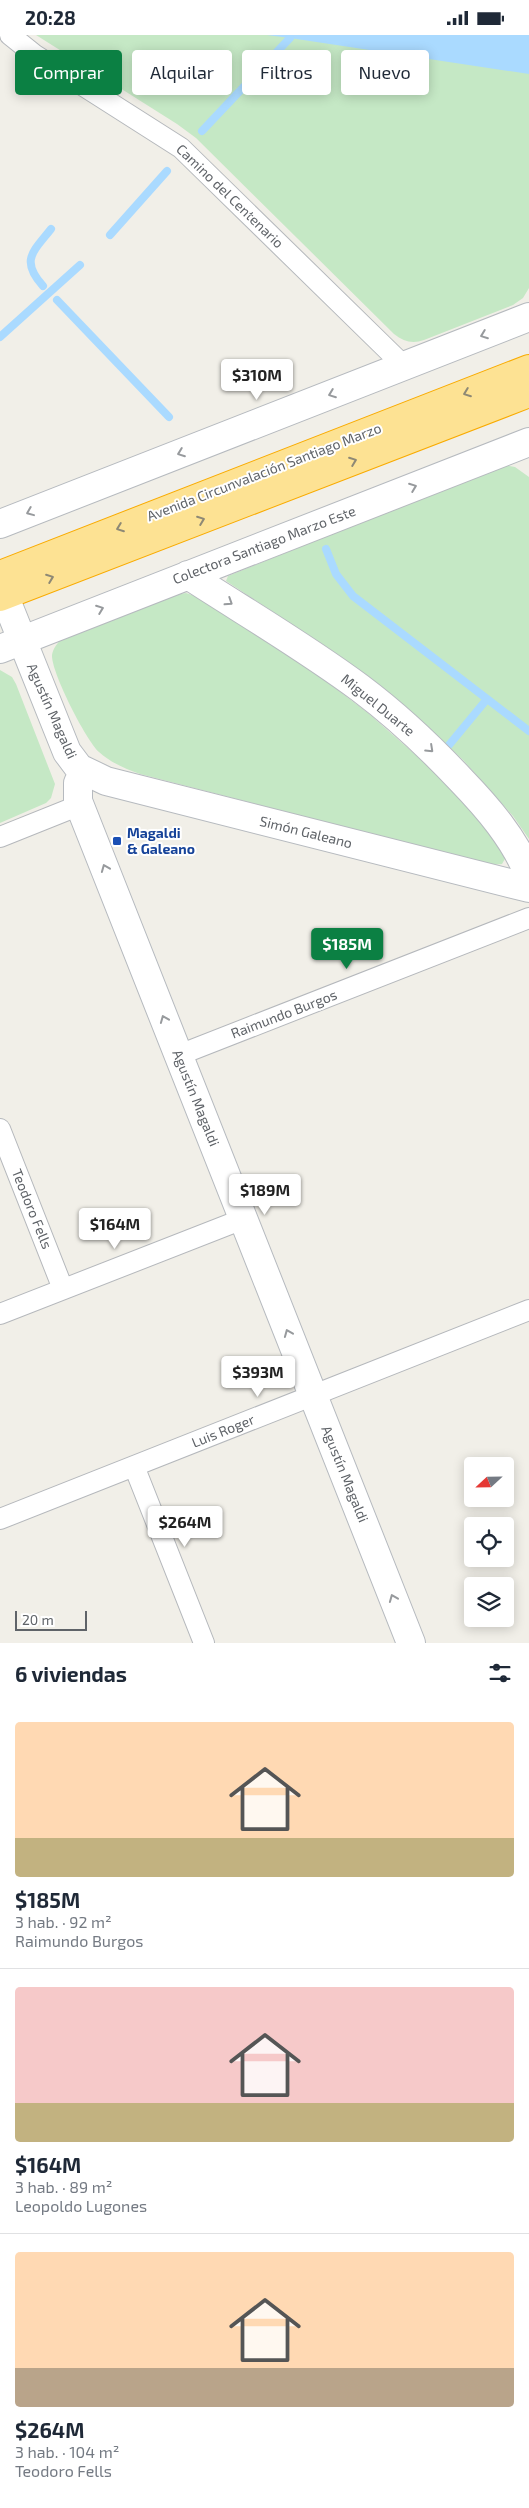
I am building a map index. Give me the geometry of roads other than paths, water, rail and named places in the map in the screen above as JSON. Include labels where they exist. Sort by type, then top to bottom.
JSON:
[{"type":"highway","name":"Avenida Circunvalación Santiago Marzo","points":[[1,588],[529,369]]},
{"type":"highway","name":"Avenida Circunvalación Santiago Marzo","points":[[1,588],[529,393]]},
{"type":"highway","points":[[489,409],[529,401]]},
{"type":"street","name":"Camino del Centenario","points":[[10,35],[35,55],[181,148],[404,366]]},
{"type":"street","points":[[0,524],[529,317]]},
{"type":"street","name":"Colectora Santiago Marzo Este","points":[[11,645],[188,575],[526,447]]},
{"type":"street","name":"Miguel Duarte","points":[[188,575],[332,668],[395,717],[443,760],[490,811],[514,844],[529,875]]},
{"type":"street","name":"Agustín Magaldi","points":[[1,588],[11,645],[67,752],[84,771],[77,788],[80,805],[411,1643]]},
{"type":"street","name":"Simón Galeano","points":[[84,771],[106,781],[529,888]]},
{"type":"street","points":[[0,837],[80,805]]},
{"type":"street","name":"Raimundo Burgos","points":[[179,1055],[529,918]]},
{"type":"street","name":"Teodoro Fells","points":[[0,1129],[63,1289]]},
{"type":"street","points":[[0,1314],[243,1219]]},
{"type":"street","name":"Luis Roger","points":[[0,1519],[529,1310]]},
{"type":"street","points":[[134,1466],[204,1643]]},
{"type":"water","points":[[267,35],[529,35],[529,74],[429,59],[429,50],[370,50]]},
{"type":"waterway","points":[[202,131],[290,38]]},
{"type":"waterway","points":[[110,235],[167,171]]},
{"type":"waterway","points":[[43,286],[36,277],[31,263],[34,250],[51,229]]},
{"type":"waterway","points":[[0,337],[80,265]]},
{"type":"waterway","points":[[57,300],[169,417]]},
{"type":"waterway","points":[[326,549],[336,574],[353,596],[529,731]]},
{"type":"waterway","points":[[449,745],[487,699]]},
{"type":"place","name":"Magaldi & Galeano","points":[[117,841]]}]
